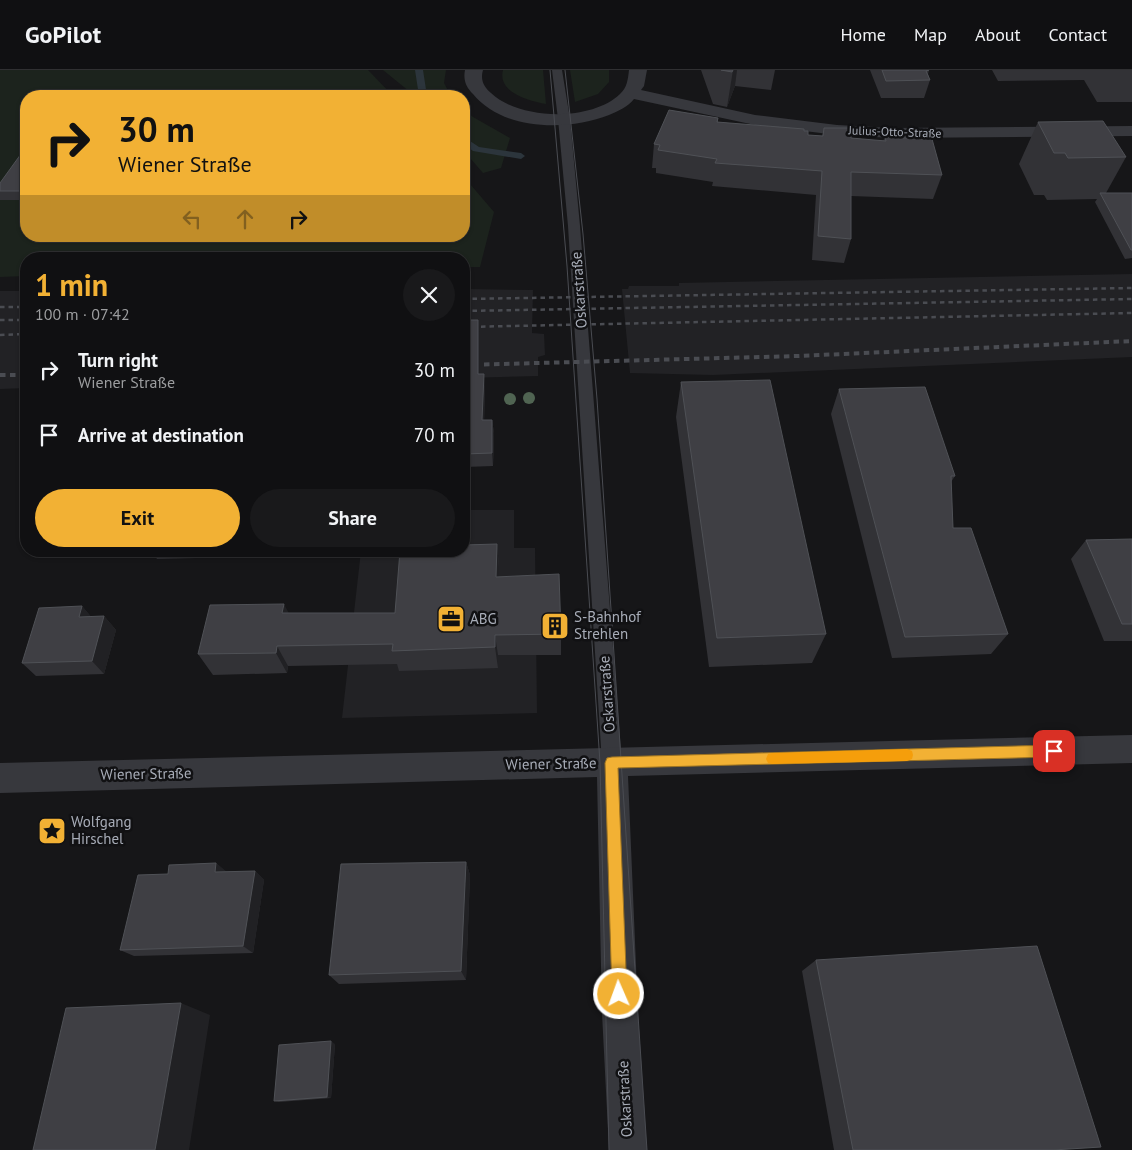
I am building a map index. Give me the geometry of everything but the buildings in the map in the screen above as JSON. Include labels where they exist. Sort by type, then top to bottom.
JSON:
[{"type":"street","points":[[474,70],[475,87],[486,100],[504,110],[528,117],[564,119],[597,114],[617,104],[632,93],[638,81],[638,70]]},
{"type":"street","name":"Julius-Otto-Straße","points":[[632,93],[755,120],[837,130],[894,133],[1132,131]]},
{"type":"street","name":"Wiener Straße","points":[[0,778],[1132,749]]},
{"type":"street","name":"Oskarstraße","points":[[612,763],[620,1013],[628,1150]]},
{"type":"lane","name":"Oskarstraße","points":[[557,70],[564,119],[574,231],[612,763]]},
{"type":"shaded area","points":[[0,70],[368,70],[387,90],[20,90],[20,242],[470,242],[470,184],[494,212],[480,267],[470,267],[470,252],[20,252],[20,276],[0,277]]},
{"type":"shaded area","points":[[383,70],[446,70],[444,83],[448,90],[408,90]]},
{"type":"shaded area","points":[[503,70],[543,70],[546,104],[524,98],[510,90],[502,78]]},
{"type":"shaded area","points":[[570,70],[609,70],[609,82],[598,94],[575,102]]},
{"type":"shaded area","points":[[470,115],[510,138],[501,168],[483,173],[470,158]]},
{"type":"shaded area","points":[[1132,274],[1132,357],[713,375],[630,373],[622,289],[628,289],[629,286],[679,286],[679,283]]},
{"type":"shaded area","points":[[470,289],[533,290],[532,333],[544,334],[545,355],[538,357],[538,376],[470,378]]},
{"type":"shaded area","points":[[0,291],[20,291],[20,388],[0,389]]},
{"type":"shaded area","points":[[470,510],[514,510],[514,548],[535,548],[537,713],[342,718],[360,557],[470,557]]},
{"type":"waterway","points":[[419,70],[422,90]]},
{"type":"waterway","points":[[470,144],[476,149],[521,156]]},
{"type":"tram line","points":[[550,70],[567,266],[600,763],[609,1150]]},
{"type":"tram line","points":[[565,70],[583,234],[597,399],[647,1150]]},
{"type":"railway","points":[[470,299],[1132,288]]},
{"type":"railway","points":[[470,311],[1132,299]]},
{"type":"railway","points":[[0,307],[20,307]]},
{"type":"railway","points":[[470,327],[1132,313]]},
{"type":"railway","points":[[0,320],[20,320]]},
{"type":"railway","points":[[0,335],[20,334]]},
{"type":"railway","points":[[470,365],[798,356],[1132,341]]},
{"type":"railway","points":[[0,375],[20,375]]},
{"type":"slow traffic","points":[[772,759],[907,755]]},
{"type":"place","name":"ABG","points":[[451,619]]},
{"type":"place","name":"S-Bahnhof Strehlen","points":[[555,626]]},
{"type":"place","name":"Wolfgang Hirschel","points":[[52,831]]},
{"type":"route","points":[[619,994],[612,763],[1054,751]]}]
